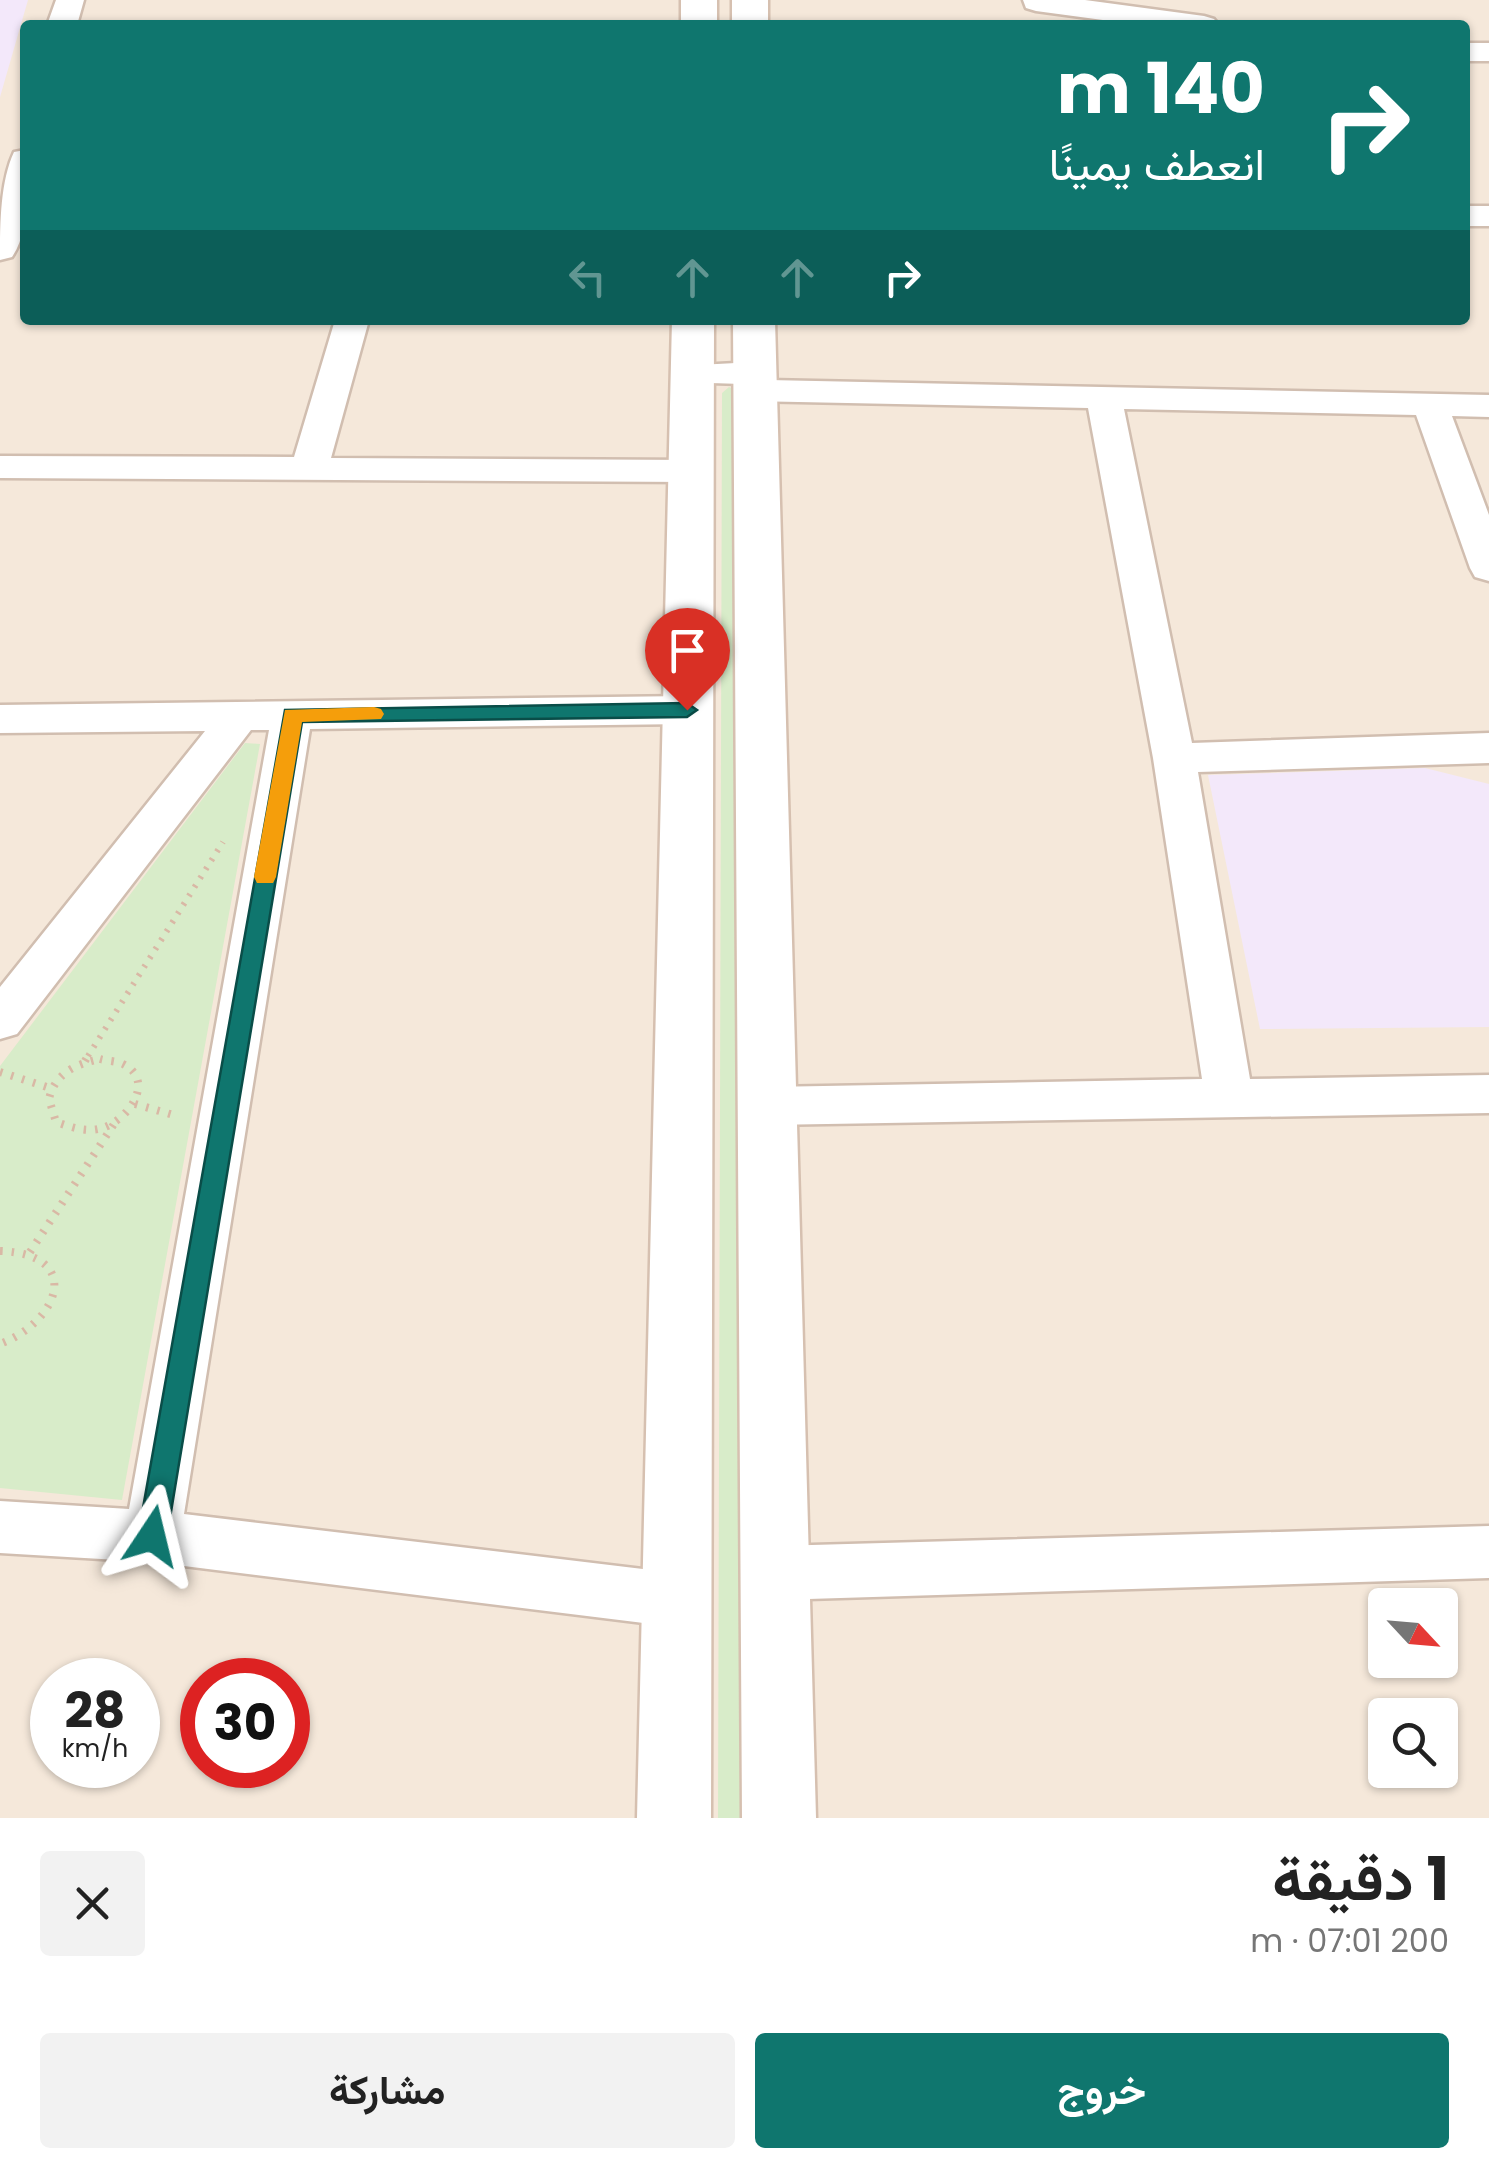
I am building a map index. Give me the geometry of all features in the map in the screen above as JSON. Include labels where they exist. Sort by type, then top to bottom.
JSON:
[{"type":"main road","points":[[674,1818],[693,347]]},
{"type":"main road","points":[[755,361],[780,1818]]},
{"type":"street","points":[[1038,9],[1152,20]]},
{"type":"street","points":[[1,244],[20,177]]},
{"type":"street","points":[[309,469],[351,325]]},
{"type":"street","points":[[693,347],[755,361],[1104,397],[1489,406]]},
{"type":"street","points":[[1104,397],[1174,758],[1229,1099]]},
{"type":"street","points":[[1430,404],[1489,568]]},
{"type":"street","points":[[0,467],[691,471]]},
{"type":"street","points":[[0,719],[687,710]]},
{"type":"street","points":[[152,1536],[292,715]]},
{"type":"street","points":[[0,1021],[238,716]]},
{"type":"street","points":[[1174,758],[1489,748]]},
{"type":"street","points":[[768,1106],[1489,1094]]},
{"type":"street","points":[[0,1527],[152,1536],[676,1600]]},
{"type":"street","points":[[776,1572],[1489,1552]]},
{"type":"path","points":[[85,1061],[229,832]]},
{"type":"path","points":[[30,1252],[114,1124],[135,1104],[140,1082],[126,1064],[113,1059],[85,1061],[71,1067],[50,1088],[46,1100],[56,1122],[82,1132],[114,1124]]},
{"type":"path","points":[[0,1072],[50,1088]]},
{"type":"path","points":[[135,1104],[191,1120]]},
{"type":"path","points":[[0,1251],[30,1252],[44,1260],[54,1273],[57,1288],[53,1304],[29,1333],[0,1344]]},
{"type":"shaded area","points":[[0,0],[1489,0],[1489,1818],[0,1818]]},
{"type":"shaded area","points":[[0,0],[28,0],[20,20],[0,97]]},
{"type":"shaded area","points":[[1425,768],[1489,784],[1489,1027],[1260,1029],[1208,775]]},
{"type":"green space","points":[[729,387],[739,392],[750,1818],[718,1818],[722,393]]},
{"type":"green space","points":[[245,743],[260,744],[122,1500],[0,1488],[0,1066]]},
{"type":"slow traffic","points":[[265,877],[292,715],[374,714]]},
{"type":"route","points":[[152,1536],[292,715],[687,710]]}]
